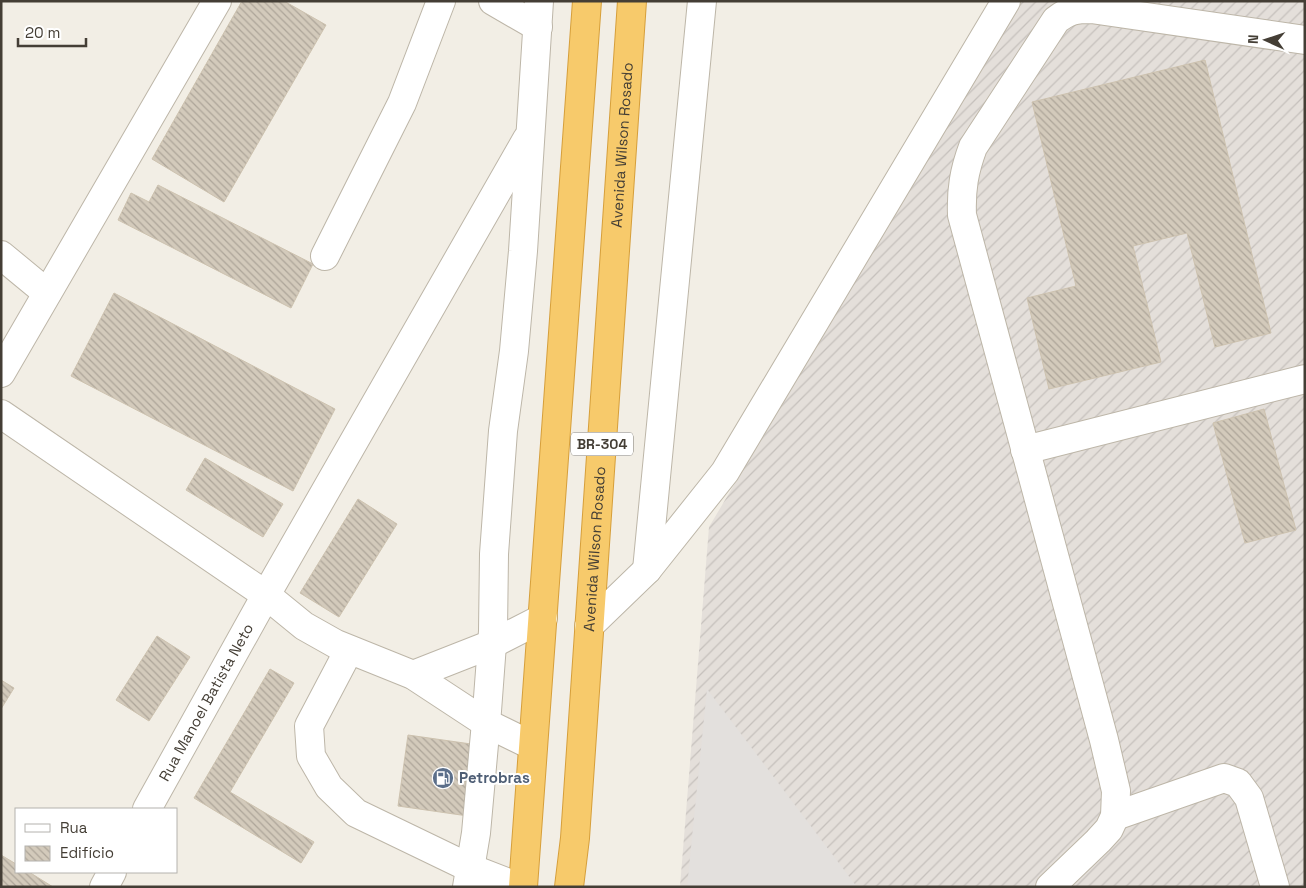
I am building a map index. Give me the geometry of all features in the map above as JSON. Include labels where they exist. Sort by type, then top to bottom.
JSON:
[{"type":"highway","name":"BR-304","points":[[523,887],[587,1]]},
{"type":"highway","name":"Avenida Wilson Rosado","points":[[569,887],[575,838],[632,1]]},
{"type":"street","points":[[1,373],[217,1]]},
{"type":"street","points":[[325,256],[402,102],[441,1]]},
{"type":"street","points":[[469,877],[476,833],[486,723],[492,644],[494,554],[504,431],[514,351],[523,251],[538,14],[493,1]]},
{"type":"street","points":[[647,570],[702,1]]},
{"type":"street","points":[[589,626],[647,570],[725,472],[1006,1]]},
{"type":"street","points":[[1050,887],[1109,829],[1115,816],[1116,791],[962,215],[962,186],[966,166],[973,147],[1056,20],[1066,12],[1076,9],[1091,9],[1305,40]]},
{"type":"street","name":"Rua Manoel Batista Neto","points":[[148,808],[266,595],[531,132]]},
{"type":"street","points":[[1,255],[47,293]]},
{"type":"street","points":[[1025,450],[1305,379]]},
{"type":"street","points":[[1,414],[266,595],[304,626],[336,644],[413,675],[486,723],[533,746]]},
{"type":"street","points":[[413,675],[492,644],[542,618]]},
{"type":"street","points":[[350,650],[309,726],[311,756],[328,787],[356,813],[469,877],[519,887]]},
{"type":"street","points":[[1115,816],[1224,778],[1238,783],[1249,798],[1275,887]]},
{"type":"street","points":[[575,838],[577,887]]},
{"type":"street","points":[[104,887],[111,873]]},
{"type":"shaded area","points":[[1022,1],[1305,1],[1305,887],[680,887],[709,527]]},
{"type":"shaded area","points":[[707,689],[857,887],[687,887]]},
{"type":"building","points":[[242,1],[284,1],[326,25],[224,202],[152,159]]},
{"type":"building","points":[[1205,60],[1271,333],[1215,347],[1187,233],[1133,246],[1161,362],[1049,389],[1027,298],[1076,286],[1032,102]]},
{"type":"building","points":[[158,185],[313,264],[291,308],[118,220],[131,193],[149,202]]},
{"type":"building","points":[[114,293],[335,409],[293,491],[71,376]]},
{"type":"building","points":[[1264,409],[1296,530],[1245,543],[1213,423]]},
{"type":"building","points":[[205,458],[283,504],[263,537],[186,490]]},
{"type":"building","points":[[358,499],[397,524],[339,617],[300,593]]},
{"type":"building","points":[[157,636],[190,657],[149,721],[116,700]]},
{"type":"building","points":[[270,669],[294,683],[230,792],[314,842],[301,863],[194,798]]},
{"type":"building","points":[[1,680],[14,688],[1,709]]},
{"type":"building","points":[[408,735],[478,745],[468,816],[398,806]]},
{"type":"building","points":[[1,855],[15,863],[15,873],[31,873],[53,887],[1,887]]},
{"type":"place","name":"Petrobras","points":[[443,778]]}]
